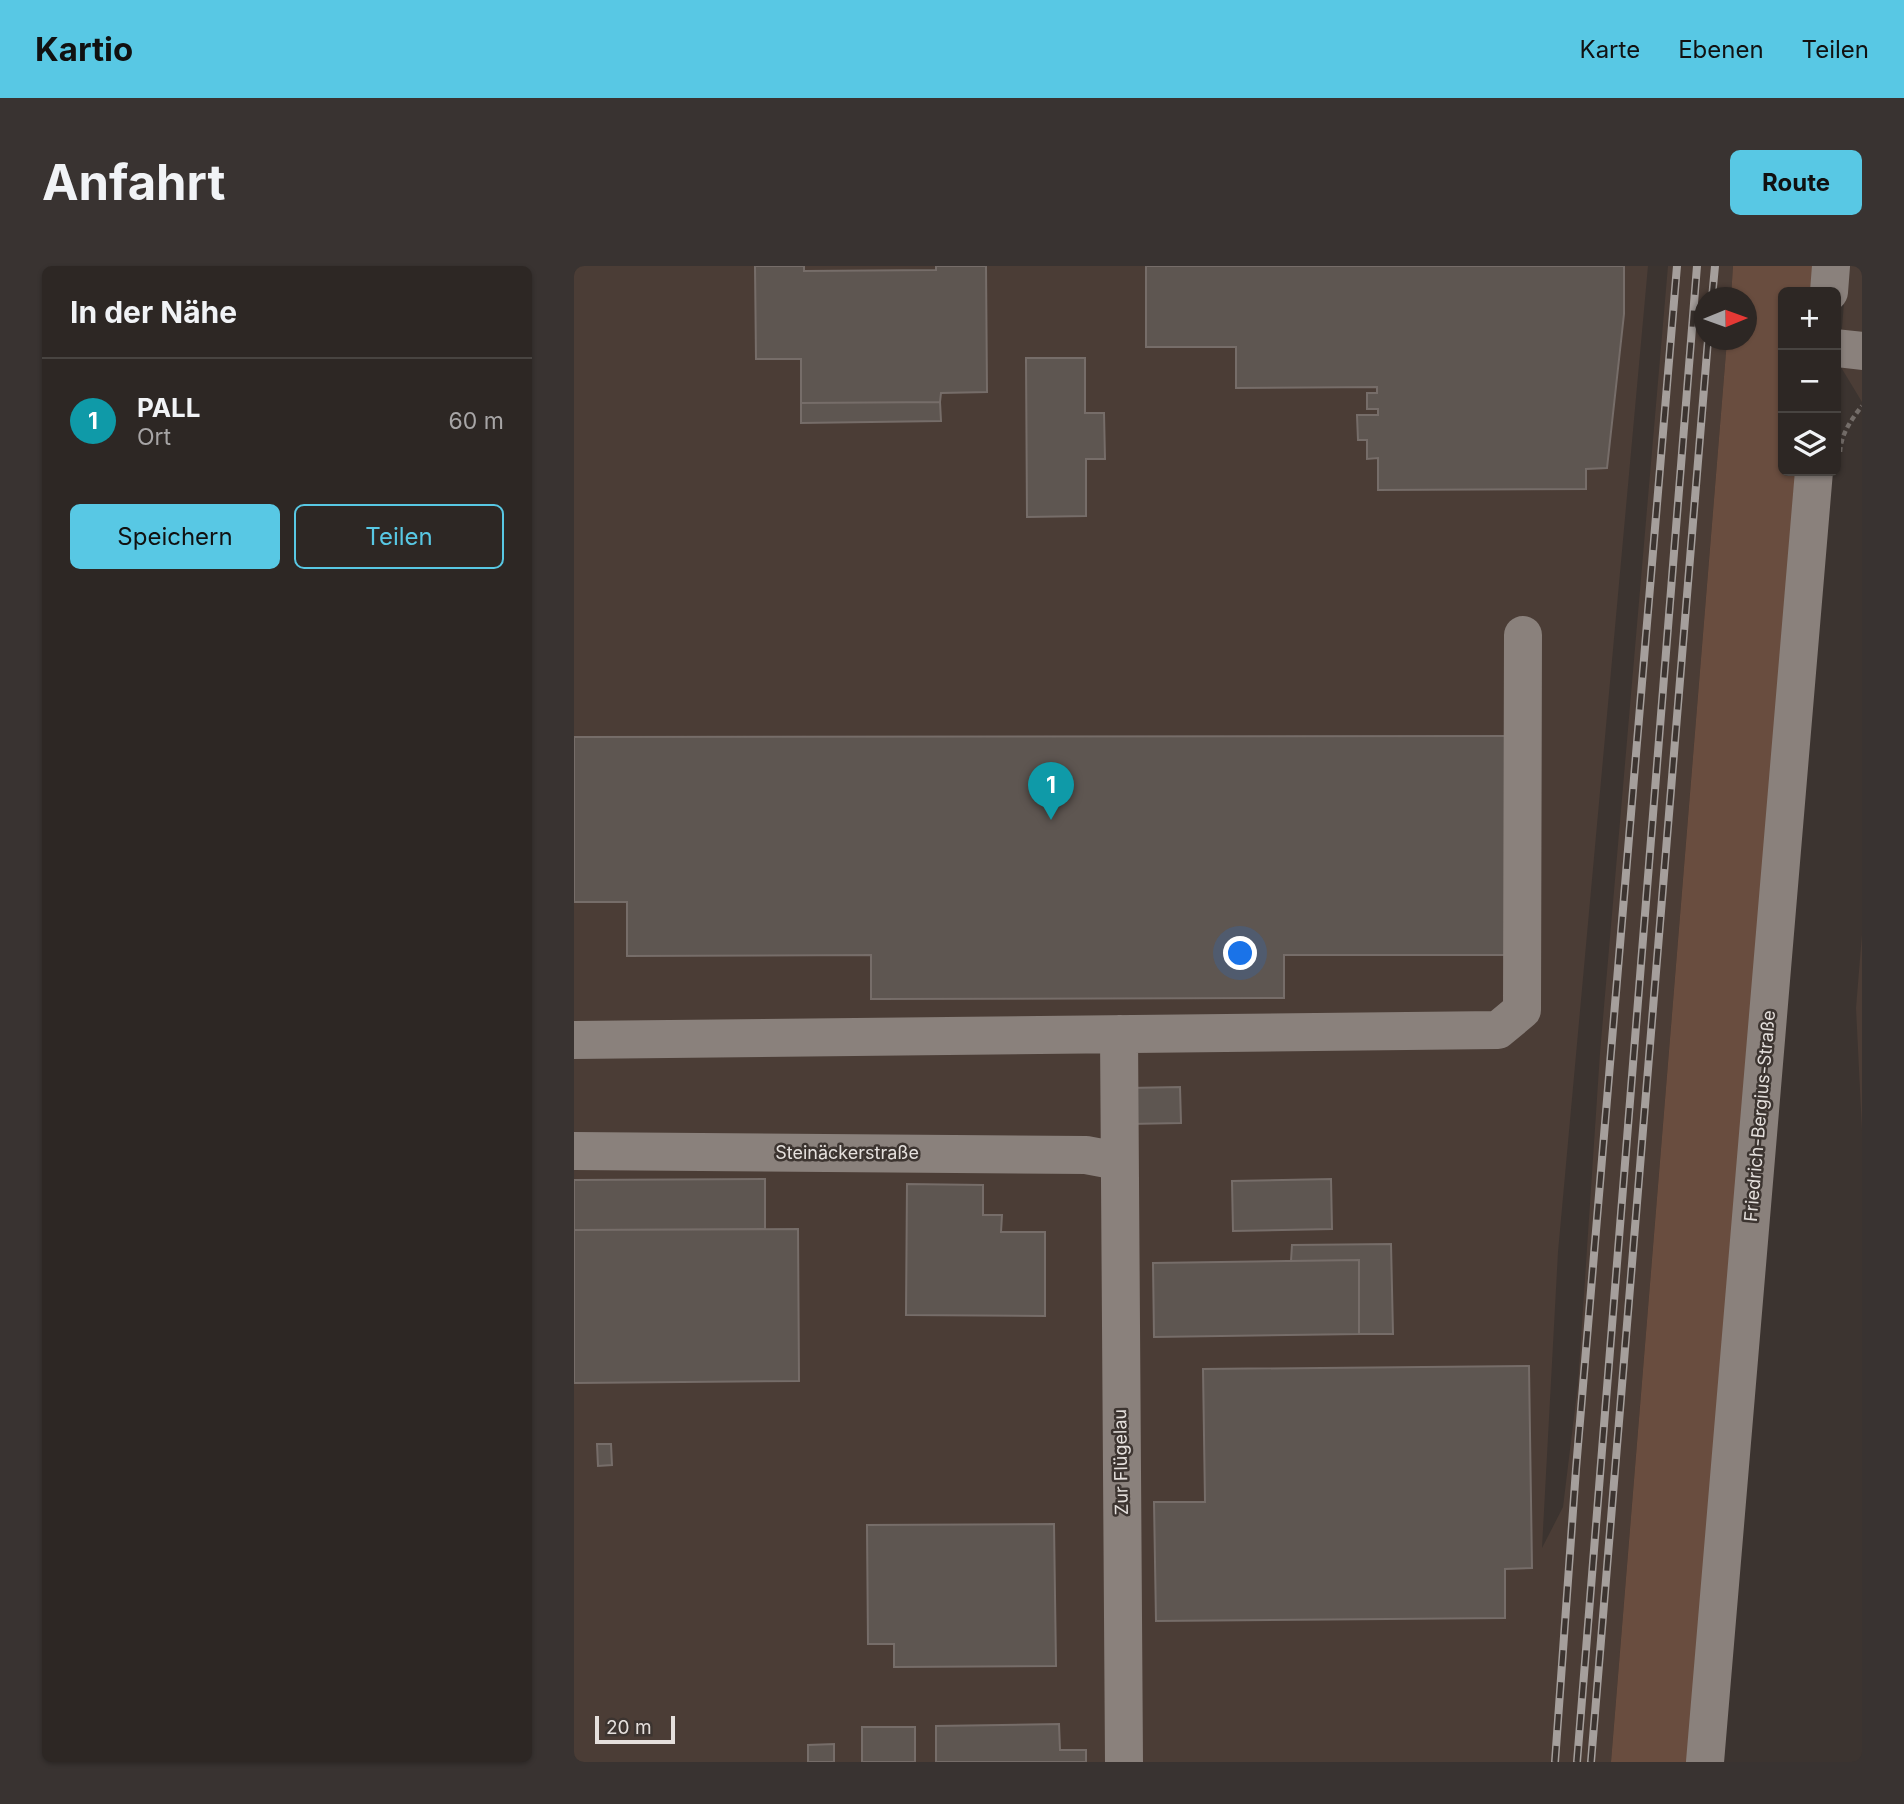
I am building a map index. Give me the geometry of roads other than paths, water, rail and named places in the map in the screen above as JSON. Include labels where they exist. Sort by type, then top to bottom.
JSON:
[{"type":"street","points":[[1829,287],[1831,266]]},
{"type":"street","points":[[1841,349],[1862,351]]},
{"type":"street","name":"Friedrich-Bergius-Straße","points":[[1705,1762],[1814,476]]},
{"type":"street","points":[[574,1040],[1498,1030],[1522,1010],[1523,635]]},
{"type":"street","name":"Zur Flügelau","points":[[1119,1034],[1124,1762]]},
{"type":"street","name":"Steinäckerstraße","points":[[574,1151],[1086,1154],[1118,1161]]},
{"type":"railway","points":[[1555,1762],[1576,1469],[1677,266]]},
{"type":"railway","points":[[1577,1762],[1697,266]]},
{"type":"railway","points":[[1713,287],[1715,266]]},
{"type":"railway","points":[[1591,1762],[1707,350]]},
{"type":"place","name":"PALL","points":[[1051,820]]}]
